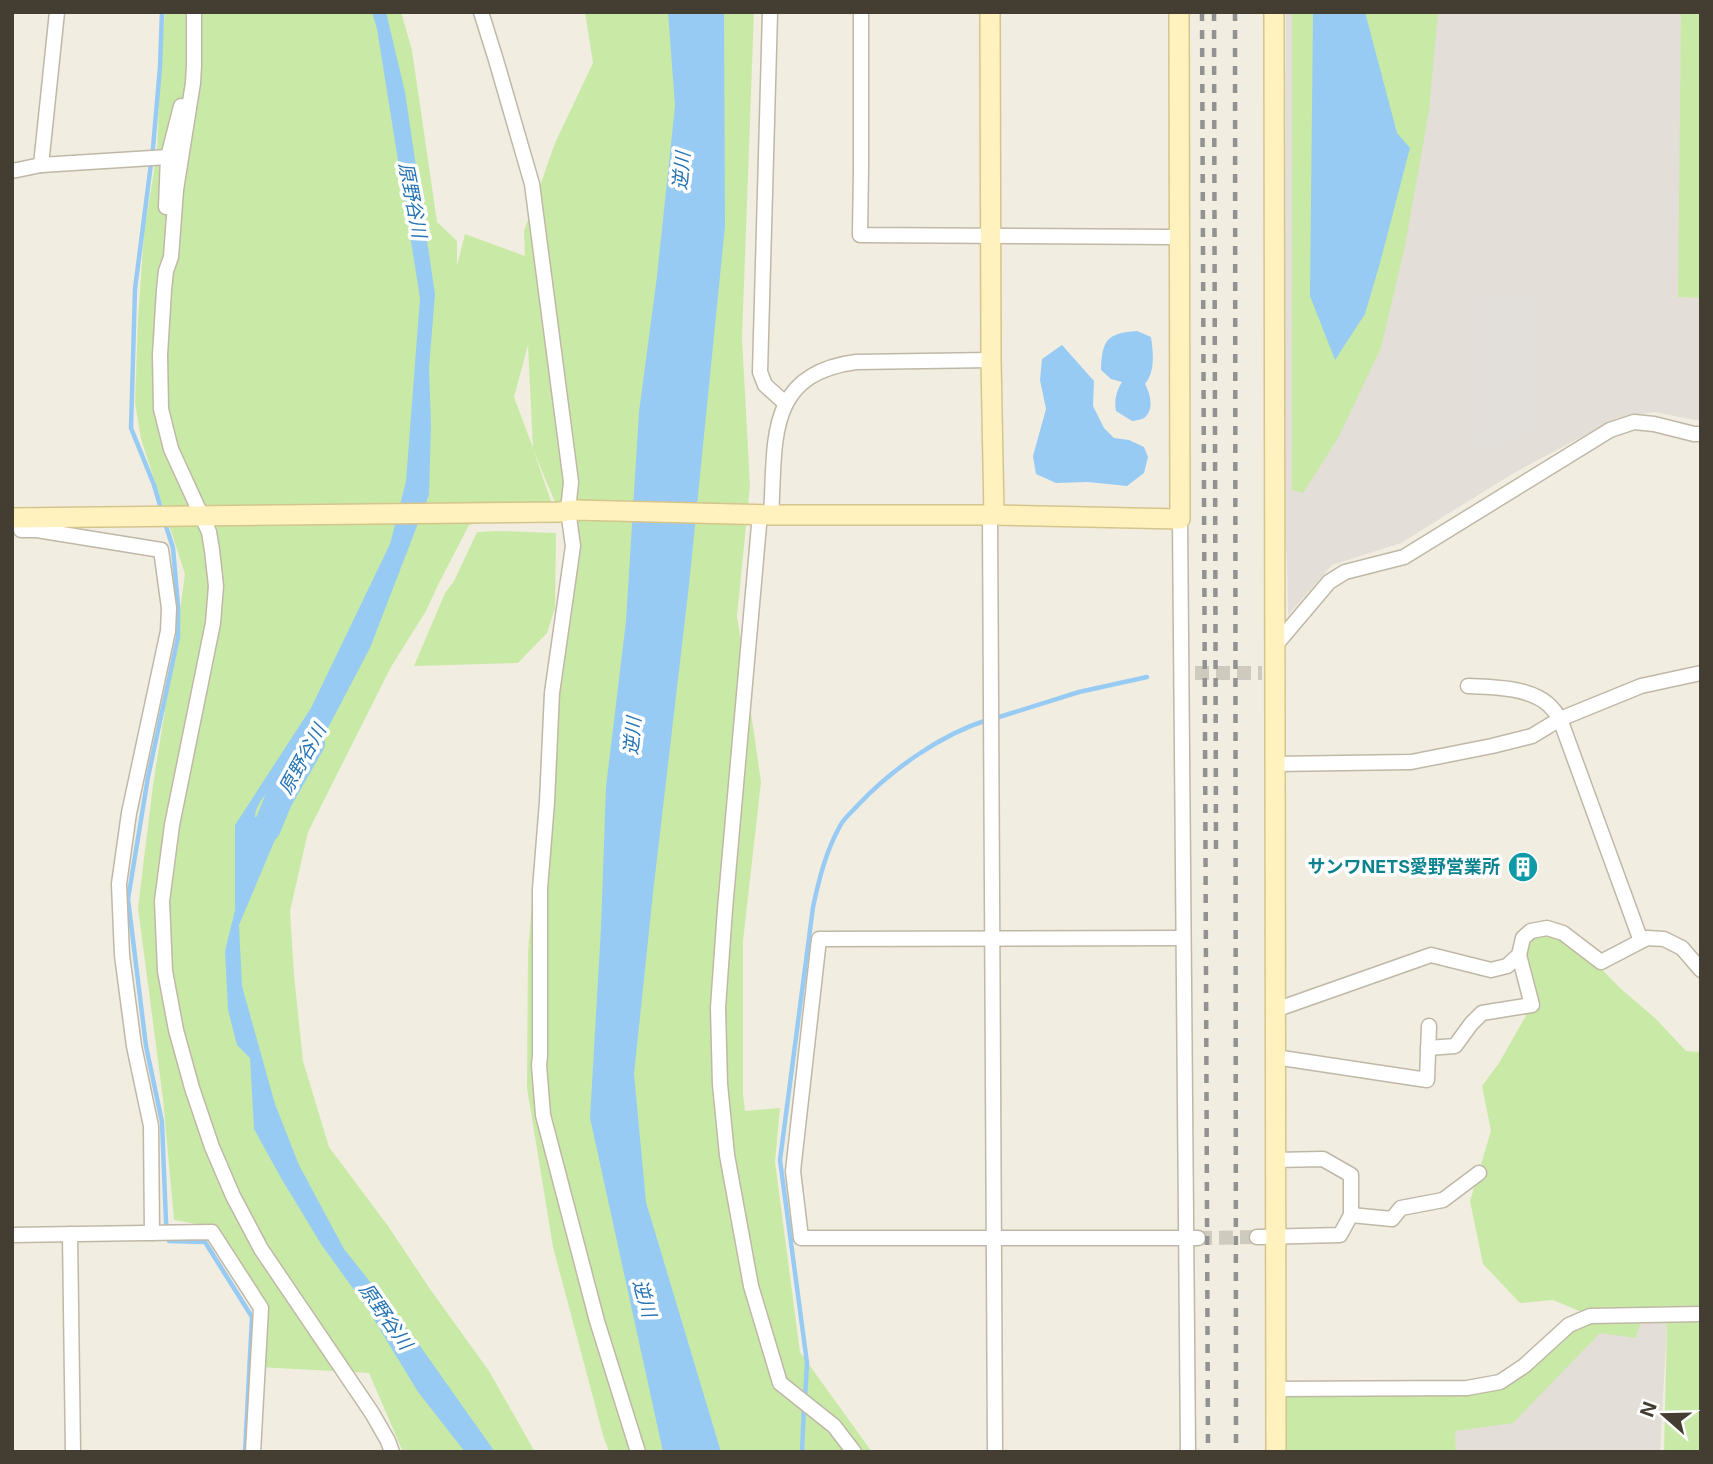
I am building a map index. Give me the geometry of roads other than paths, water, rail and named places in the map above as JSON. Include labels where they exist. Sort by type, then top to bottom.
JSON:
[{"type":"street","points":[[41,165],[57,12]]},
{"type":"street","points":[[194,12],[193,83],[176,191],[171,257],[164,290],[160,355],[162,409],[171,449],[209,532],[216,586],[213,623],[172,825],[162,901],[165,971],[176,1030],[192,1088],[212,1147],[233,1196],[261,1249],[372,1413],[393,1452]]},
{"type":"street","points":[[481,12],[533,184],[571,482],[567,511],[573,546],[552,693],[540,889],[539,1065],[543,1115],[597,1321],[638,1452]]},
{"type":"street","points":[[770,12],[760,372],[765,385],[785,403]]},
{"type":"street","points":[[861,12],[860,235],[1171,237],[1179,241]]},
{"type":"street","points":[[990,12],[995,1452]]},
{"type":"street","points":[[1179,12],[1180,519],[1188,673],[1184,938],[1192,1238],[1188,1452]]},
{"type":"street","points":[[1274,12],[1274,647],[1268,673],[1274,764],[1275,1160],[1266,1237],[1276,1452]]},
{"type":"street","points":[[171,257],[165,219],[168,157],[183,99],[193,83]]},
{"type":"street","points":[[12,171],[41,165],[168,157]]},
{"type":"street","points":[[854,1452],[834,1426],[780,1383],[751,1286],[727,1155],[720,1084],[718,1008],[761,514],[777,425],[785,403],[798,385],[816,372],[837,364],[856,362],[991,359]]},
{"type":"street","points":[[1274,647],[1329,582],[1345,572],[1404,557],[1610,430],[1634,422],[1701,434]]},
{"type":"street","points":[[152,1233],[151,1126],[134,1046],[122,955],[119,884],[129,813],[168,631],[169,608],[162,550],[37,530],[20,530],[17,518],[567,511],[1180,519]]},
{"type":"street","points":[[1274,764],[1411,762],[1492,746],[1532,736],[1560,719],[1642,686],[1701,673]]},
{"type":"street","points":[[1468,686],[1507,688],[1531,695],[1548,704],[1560,719],[1641,941]]},
{"type":"street","points":[[1428,1048],[1455,1046],[1482,1013],[1532,1005],[1519,955],[1523,938],[1531,931],[1547,928],[1563,933],[1601,962],[1647,938],[1664,939],[1682,948],[1701,970]]},
{"type":"street","points":[[1184,938],[819,939],[793,1171],[801,1238],[1192,1238]]},
{"type":"street","points":[[1275,1010],[1431,955],[1491,970],[1507,966],[1519,955]]},
{"type":"street","points":[[1275,1057],[1427,1080],[1429,1026]]},
{"type":"street","points":[[1266,1237],[1340,1235],[1351,1216],[1351,1175],[1323,1159],[1275,1160]]},
{"type":"street","points":[[1351,1216],[1392,1219],[1401,1208],[1443,1200],[1479,1173]]},
{"type":"street","points":[[12,1235],[212,1232],[261,1308],[253,1452]]},
{"type":"street","points":[[69,1234],[73,1452]]},
{"type":"street","points":[[1275,1389],[1467,1388],[1500,1382],[1524,1366],[1569,1325],[1590,1316],[1701,1314]]},
{"type":"water","points":[[372,12],[386,12],[405,92],[435,294],[429,368],[429,495],[370,648],[298,785],[239,925],[242,986],[275,1104],[299,1165],[344,1249],[413,1336],[495,1452],[465,1452],[418,1392],[367,1308],[321,1244],[281,1178],[254,1129],[250,1058],[237,1045],[228,1010],[225,951],[235,910],[235,825],[311,708],[390,544],[406,481],[420,298],[377,29]],"holes":[[[284,775],[296,777],[263,817],[255,817],[262,800]]]},
{"type":"water","name":"逆川","points":[[668,12],[724,12],[725,226],[689,585],[634,1074],[646,1202],[721,1452],[663,1452],[590,1118],[606,787],[626,621],[639,412],[675,106]]},
{"type":"water","points":[[1313,12],[1365,12],[1397,133],[1410,148],[1365,314],[1335,360],[1310,296]]},
{"type":"water","points":[[1137,331],[1151,337],[1152,367],[1145,384],[1150,397],[1150,411],[1144,418],[1132,421],[1116,411],[1116,396],[1122,382],[1111,379],[1101,370],[1103,352],[1108,340],[1119,334]]},
{"type":"water","points":[[1062,345],[1094,381],[1093,406],[1104,428],[1114,438],[1129,440],[1144,447],[1148,457],[1144,473],[1127,486],[1088,482],[1056,483],[1036,474],[1033,456],[1046,409],[1040,380],[1042,359]]},
{"type":"waterway","points":[[162,12],[153,148],[135,289],[131,428],[162,512]]},
{"type":"waterway","points":[[165,523],[173,548],[178,637],[148,777],[128,899],[146,1046],[162,1122],[169,1241],[205,1242],[252,1317],[245,1452]]},
{"type":"waterway","points":[[996,718],[1079,692],[1147,677]]},
{"type":"waterway","points":[[805,1398],[807,1363],[780,1160],[813,907],[820,876],[842,823],[871,792],[934,744],[987,720]]},
{"type":"waterway","name":"原野谷川","points":[[267,828],[278,801],[311,743]]},
{"type":"waterway","points":[[802,1452],[804,1406]]},
{"type":"tunnel","points":[[1195,673],[1262,673]]},
{"type":"tunnel","points":[[1198,1238],[1257,1237]]},
{"type":"railway","points":[[1202,12],[1208,1452]]},
{"type":"railway","points":[[1214,12],[1216,852]]},
{"type":"railway","points":[[1235,12],[1236,1452]]},
{"type":"place","name":"サンワNETS愛野営業所","points":[[1523,867]]}]
